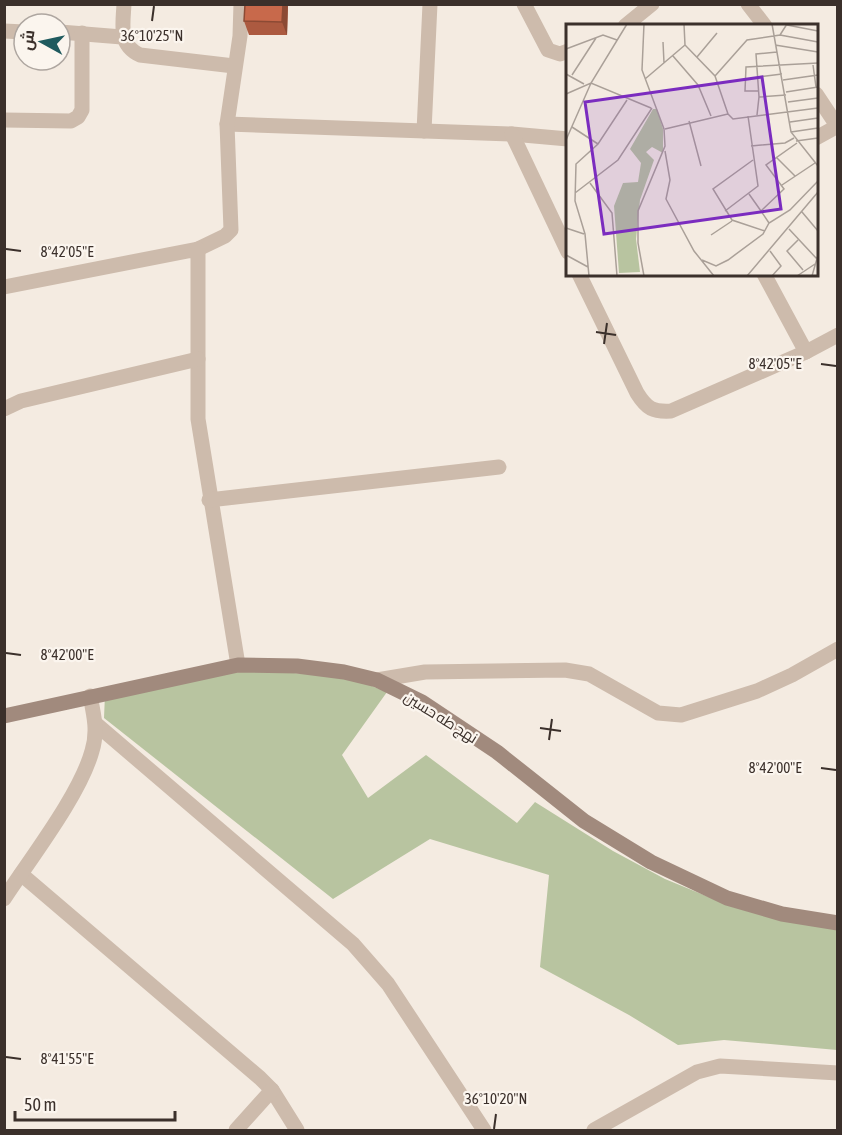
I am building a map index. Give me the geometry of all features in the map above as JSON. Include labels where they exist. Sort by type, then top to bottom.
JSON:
[{"type":"main road","name":"نهج طه حسين","points":[[4,716],[238,664],[297,666],[344,672],[376,680],[422,702],[497,752],[584,821],[651,862],[727,898],[782,914],[837,923]]},
{"type":"street","points":[[124,4],[122,37],[132,52],[140,55],[234,66]]},
{"type":"street","points":[[4,286],[198,249],[225,236],[231,230],[227,124],[242,4]]},
{"type":"street","points":[[424,131],[430,4]]},
{"type":"street","points":[[524,4],[548,50],[560,54],[566,51]]},
{"type":"street","points":[[627,24],[652,4]]},
{"type":"street","points":[[748,4],[763,24]]},
{"type":"street","points":[[72,33],[122,37]]},
{"type":"street","points":[[4,120],[71,121],[78,117],[82,110],[81,33]]},
{"type":"street","points":[[818,97],[837,127],[818,137]]},
{"type":"street","points":[[227,124],[512,134],[566,139]]},
{"type":"street","points":[[512,134],[566,250]]},
{"type":"street","points":[[198,249],[198,419],[209,500],[238,664]]},
{"type":"street","points":[[580,276],[645,406],[655,412],[671,411],[806,352],[837,335]]},
{"type":"street","points":[[765,276],[806,352]]},
{"type":"street","points":[[4,408],[21,401],[198,358]]},
{"type":"street","points":[[209,500],[499,467]]},
{"type":"street","points":[[376,680],[425,672],[565,670],[589,674],[658,713],[681,715],[757,691],[792,675],[837,649]]},
{"type":"street","points":[[4,899],[77,786],[92,751],[96,724],[90,696]]},
{"type":"street","points":[[96,724],[353,944],[388,984],[484,1131]]},
{"type":"street","points":[[21,874],[272,1090],[297,1131]]},
{"type":"street","points":[[594,1131],[697,1072],[720,1066],[837,1073]]},
{"type":"street","points":[[236,1131],[272,1090]]},
{"type":"green space","points":[[239,670],[347,676],[387,692],[342,755],[368,798],[426,755],[517,823],[535,802],[613,851],[665,879],[733,907],[837,927],[837,1050],[724,1040],[678,1045],[629,1015],[540,967],[549,875],[430,839],[333,899],[104,718],[105,694]]},
{"type":"building","points":[[245,4],[283,4],[282,22],[244,21]]}]
